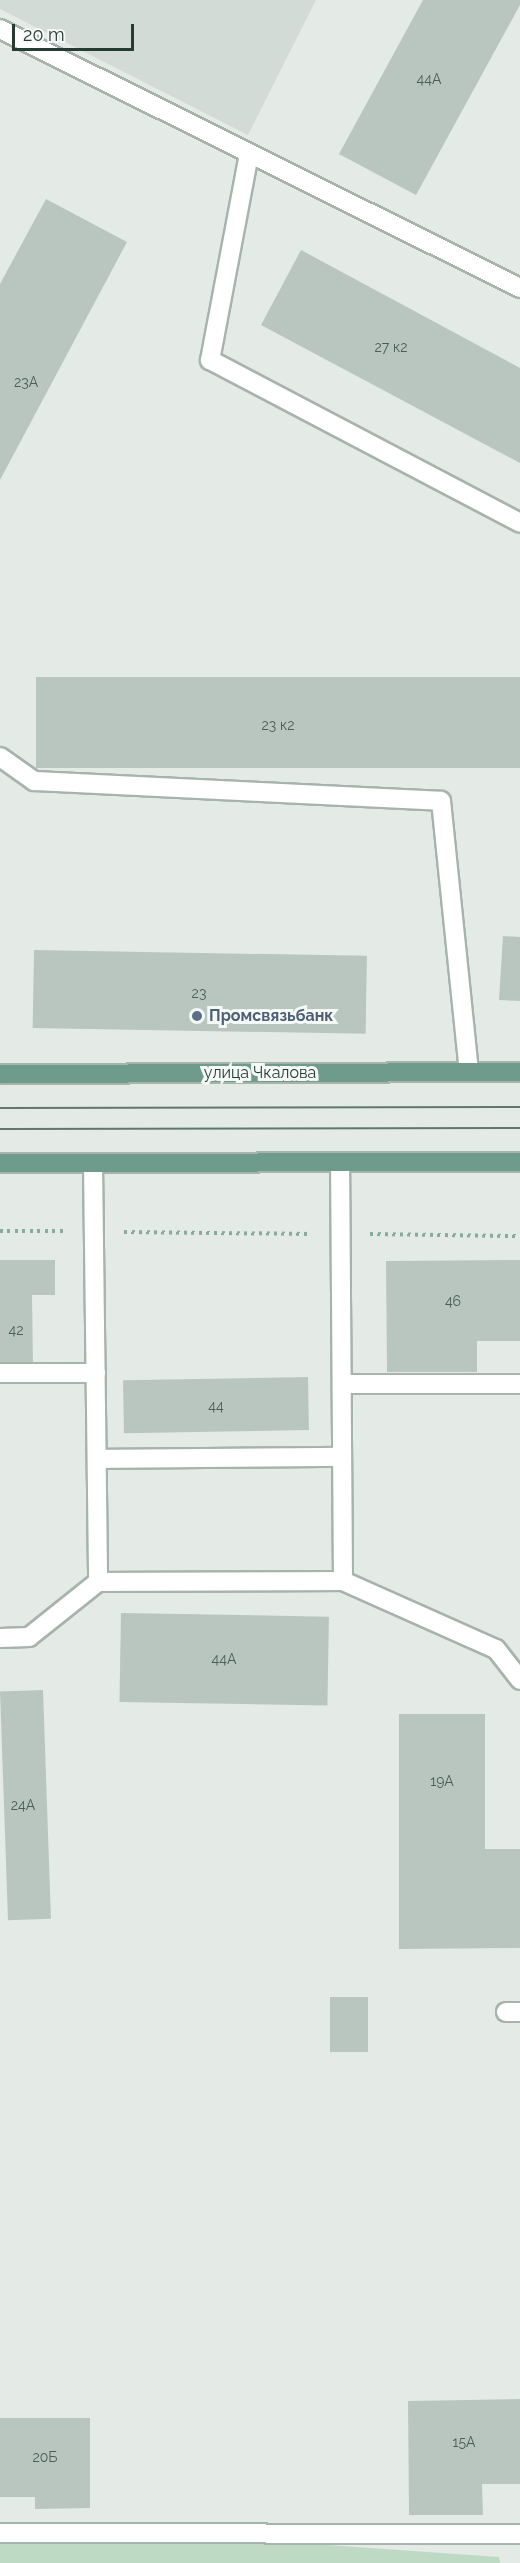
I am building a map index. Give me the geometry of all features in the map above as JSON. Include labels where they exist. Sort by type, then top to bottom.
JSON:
[{"type":"main road","name":"улица Чкалова","points":[[0,1074],[520,1072]]},
{"type":"main road","points":[[0,1163],[520,1162]]},
{"type":"lane","points":[[0,29],[520,288]]},
{"type":"lane","points":[[249,154],[210,360],[520,523]]},
{"type":"lane","points":[[0,757],[34,781],[441,801],[469,1072]]},
{"type":"lane","points":[[340,1162],[343,1581]]},
{"type":"lane","points":[[93,1163],[98,1582]]},
{"type":"lane","points":[[0,1373],[96,1373]]},
{"type":"lane","points":[[342,1384],[520,1384]]},
{"type":"lane","points":[[97,1459],[342,1456]]},
{"type":"lane","points":[[0,1638],[29,1637],[98,1582],[343,1581],[496,1649],[520,1680]]},
{"type":"lane","points":[[0,2533],[520,2534]]},
{"type":"path","points":[[0,1231],[520,1236]]},
{"type":"shaded area","points":[[0,0],[316,0],[248,135],[0,9]]},
{"type":"green space","points":[[0,2532],[171,2534],[499,2557],[500,2563],[0,2563]]},
{"type":"building","points":[[423,0],[520,0],[520,5],[416,195],[339,154]]},
{"type":"building","points":[[46,199],[127,242],[0,480],[0,284]]},
{"type":"building","points":[[301,250],[520,368],[520,463],[261,325]]},
{"type":"building","points":[[36,677],[520,677],[520,768],[36,768]]},
{"type":"building","points":[[503,936],[520,937],[520,1001],[499,1000]]},
{"type":"building","points":[[34,950],[367,956],[366,1034],[33,1028]]},
{"type":"building","points":[[0,1260],[55,1260],[55,1295],[32,1295],[33,1365],[0,1366]]},
{"type":"building","points":[[520,1260],[520,1341],[477,1341],[477,1372],[387,1372],[386,1261]]},
{"type":"building","points":[[308,1377],[309,1430],[124,1433],[123,1380]]},
{"type":"building","points":[[121,1613],[329,1617],[327,1706],[119,1702]]},
{"type":"building","points":[[43,1690],[51,1919],[8,1920],[0,1692]]},
{"type":"building","points":[[399,1714],[485,1714],[485,1849],[520,1849],[520,1948],[399,1949]]},
{"type":"building","points":[[330,1997],[368,1997],[368,2052],[330,2052]]},
{"type":"building","points":[[520,2399],[520,2484],[482,2484],[483,2515],[409,2515],[408,2401]]},
{"type":"building","points":[[0,2418],[90,2418],[90,2508],[35,2509],[35,2497],[0,2497]]},
{"type":"tram line","points":[[0,1108],[520,1107]]},
{"type":"tram line","points":[[0,1129],[520,1128]]},
{"type":"place","name":"Промсвязьбанк","points":[[197,1016]]}]
